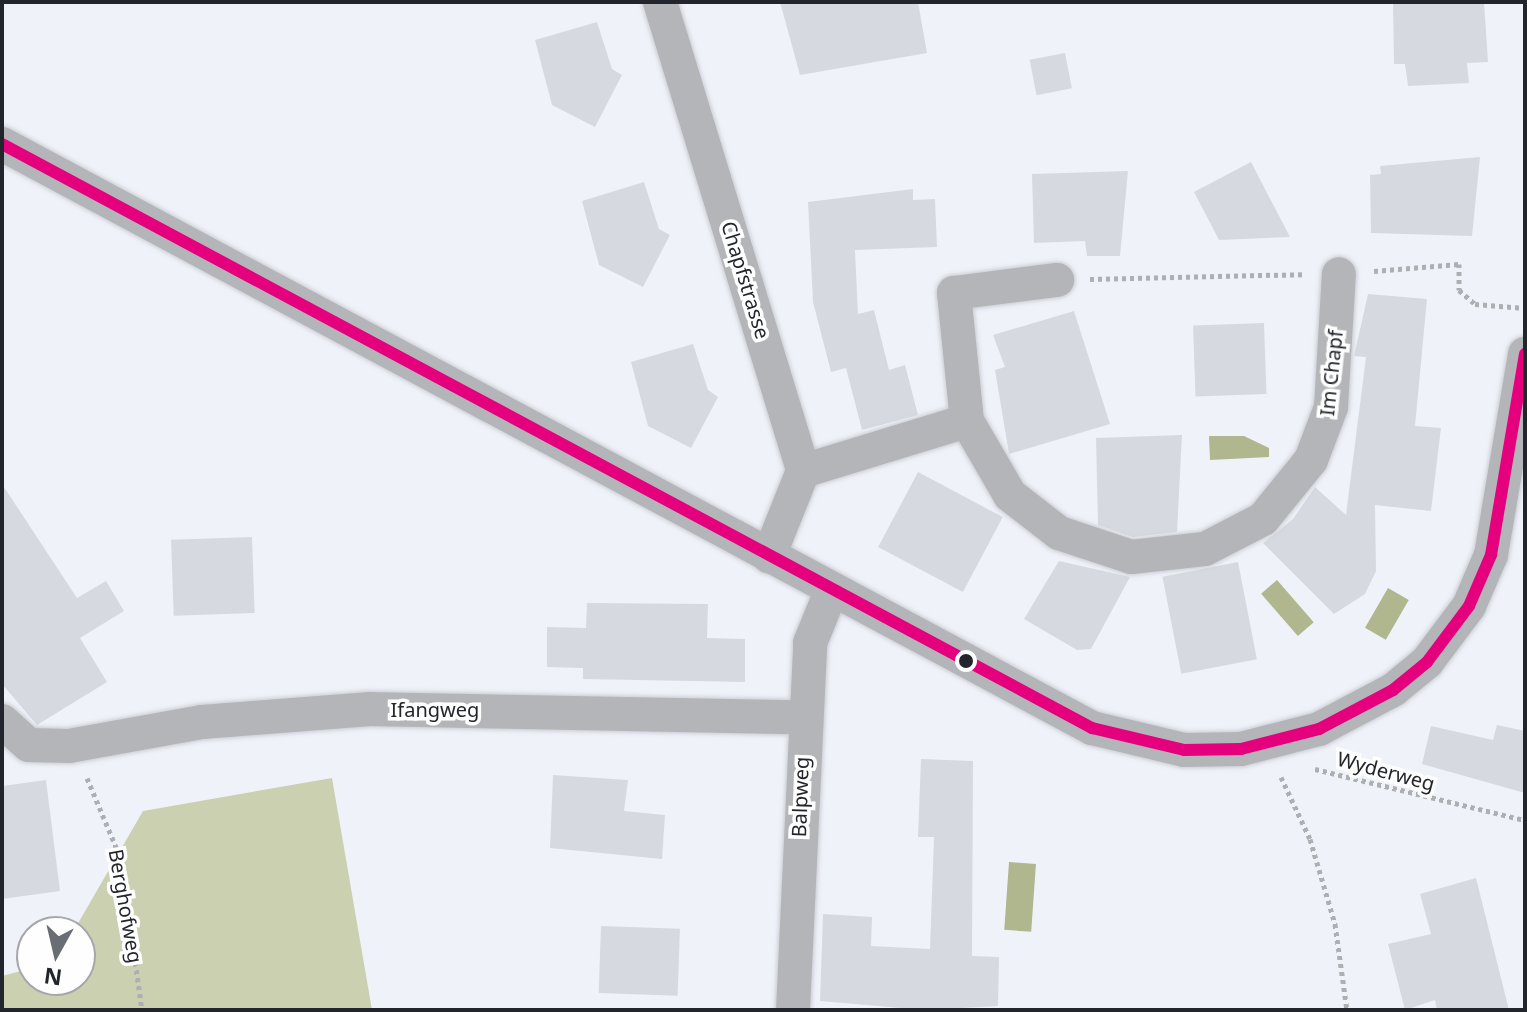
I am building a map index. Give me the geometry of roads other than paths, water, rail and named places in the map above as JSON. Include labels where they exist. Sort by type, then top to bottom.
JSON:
[{"type":"street","name":"Chapfstrasse","points":[[660,2],[803,471]]},
{"type":"street","points":[[2,144],[1092,728],[1155,746],[1241,749],[1357,712],[1427,662],[1449,635],[1491,555],[1525,354]]},
{"type":"street","name":"Im Chapf","points":[[1057,280],[954,293],[967,421],[1010,495],[1059,533],[1131,557],[1205,549],[1263,519],[1311,460],[1331,407],[1339,274]]},
{"type":"street","points":[[769,556],[803,471],[967,421]]},
{"type":"street","name":"Balpweg","points":[[793,1010],[803,717],[810,643],[832,589]]},
{"type":"street","name":"Ifangweg","points":[[2,721],[29,745],[69,746],[202,722],[370,709],[803,717]]}]
